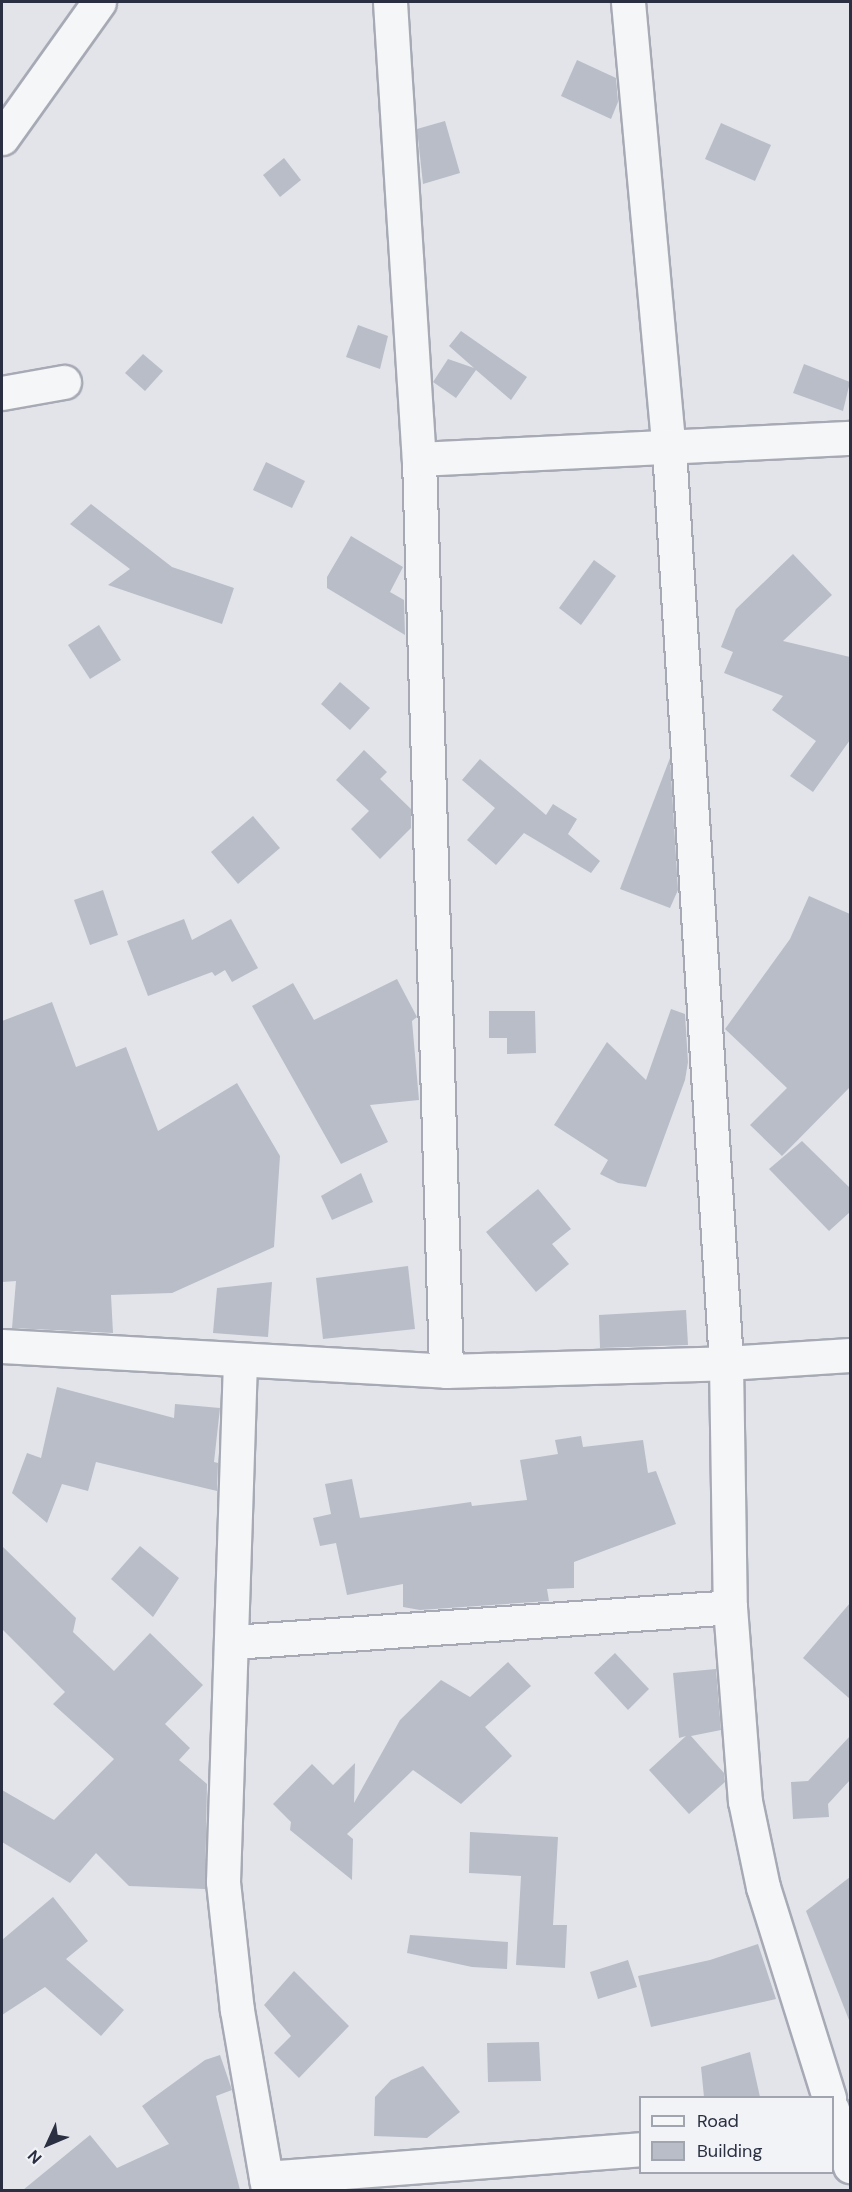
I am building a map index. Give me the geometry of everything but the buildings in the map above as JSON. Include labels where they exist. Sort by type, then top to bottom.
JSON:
[{"type":"street","points":[[2,138],[99,2]]},
{"type":"street","points":[[390,2],[419,459],[446,1371]]},
{"type":"street","points":[[628,2],[669,449],[726,1363],[730,1607],[745,1801],[763,1887],[829,2096]]},
{"type":"street","points":[[2,393],[64,382]]},
{"type":"street","points":[[419,459],[669,449],[850,438]]},
{"type":"street","points":[[2,1346],[446,1371],[726,1363],[850,1355]]},
{"type":"street","points":[[240,1361],[233,1642],[223,1882],[237,2010],[267,2184],[639,2149]]},
{"type":"street","points":[[233,1642],[730,1607]]},
{"type":"street","points":[[835,2126],[850,2166]]}]
